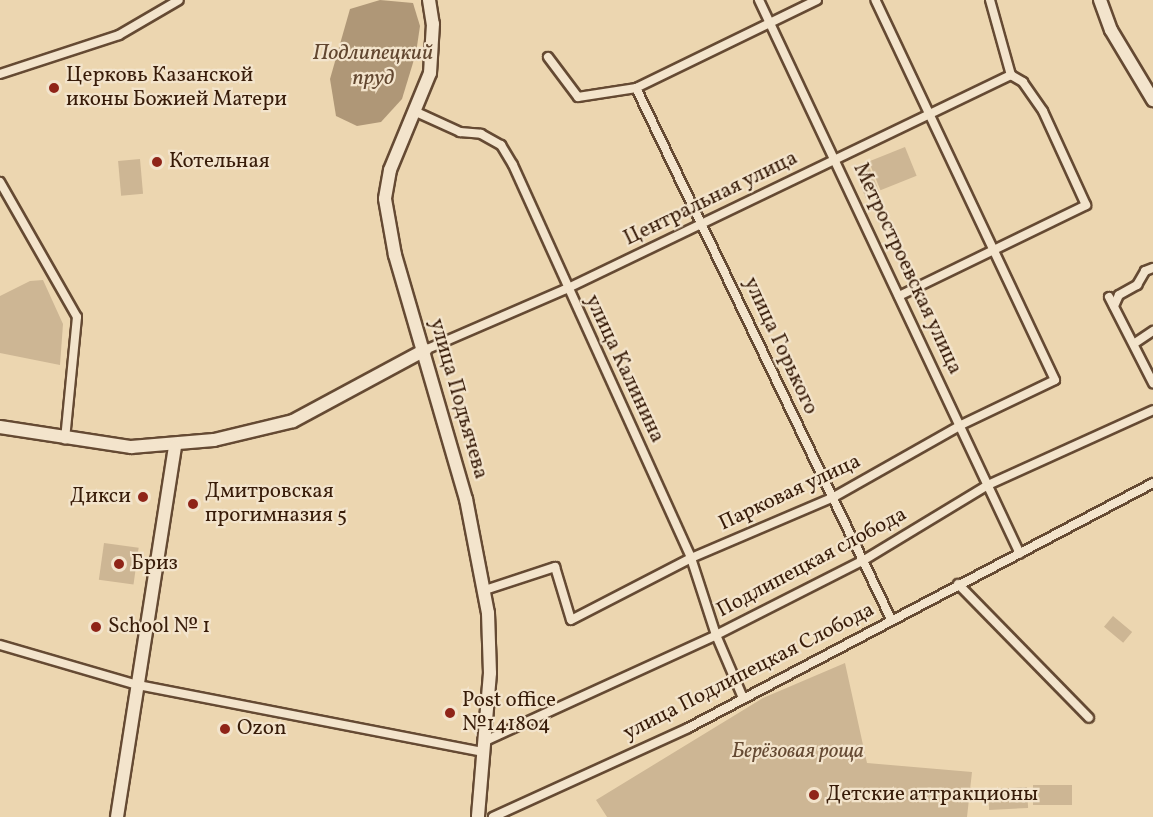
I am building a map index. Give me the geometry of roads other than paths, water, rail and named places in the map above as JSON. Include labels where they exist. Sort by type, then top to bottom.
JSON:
[{"type":"main road","name":"улица Подъячева","points":[[429,0],[433,24],[430,72],[390,170],[385,199],[395,255],[425,350],[466,499],[484,590],[489,673],[478,817]]},
{"type":"main road","points":[[1100,0],[1111,30],[1153,100]]},
{"type":"main road","points":[[0,427],[65,439],[131,447],[175,445],[293,421],[333,402],[425,350]]},
{"type":"main road","points":[[117,817],[175,445]]},
{"type":"street","points":[[0,74],[119,35],[179,0]]},
{"type":"street","name":"Метростроевская улица","points":[[759,0],[836,159],[1020,554]]},
{"type":"street","points":[[548,57],[578,97],[636,88],[817,0]]},
{"type":"street","points":[[875,0],[928,116],[995,250]]},
{"type":"street","points":[[899,296],[1086,205],[1043,111],[1023,82],[1011,75],[990,0]]},
{"type":"street","points":[[0,79],[9,71]]},
{"type":"street","name":"Центральная улица","points":[[425,350],[567,289],[1011,75]]},
{"type":"street","name":"улица Горького","points":[[636,88],[703,223],[891,619]]},
{"type":"street","name":"улица Калинина","points":[[414,111],[460,132],[481,134],[501,145],[691,558],[716,635],[743,698]]},
{"type":"street","points":[[0,182],[77,317],[65,439]]},
{"type":"street","name":"Парковая улица","points":[[484,590],[555,567],[571,620],[691,558],[832,498],[961,425],[1055,380],[995,250]]},
{"type":"street","points":[[1114,306],[1119,295],[1137,285],[1145,271],[1153,268]]},
{"type":"street","points":[[1109,297],[1135,343],[1153,383]]},
{"type":"street","points":[[1135,343],[1153,331]]},
{"type":"street","name":"Подлипецкая слобода","points":[[485,747],[864,560],[988,485],[1153,410]]},
{"type":"street","name":"улица Подлипецкая Слобода","points":[[493,817],[743,698],[1153,483]]},
{"type":"street","points":[[958,585],[1089,718]]},
{"type":"street","points":[[0,645],[138,685],[485,747]]},
{"type":"water","name":"Подлипецкий пруд","points":[[380,0],[413,3],[420,26],[416,53],[402,99],[381,122],[357,126],[336,116],[330,79],[350,9]]},
{"type":"place","name":"Церковь Казанской иконы Божией Матери","points":[[54,88]]},
{"type":"place","name":"Котельная","points":[[157,162]]},
{"type":"place","name":"Дикси","points":[[143,497]]},
{"type":"place","name":"Дмитровская прогимназия 5","points":[[193,504]]},
{"type":"place","name":"Бриз","points":[[119,564]]},
{"type":"place","name":"School № 1","points":[[96,627]]},
{"type":"place","name":"Post office №141804","points":[[450,713]]},
{"type":"place","name":"Ozon","points":[[225,729]]},
{"type":"place","name":"Детские аттракционы","points":[[814,795]]},
{"type":"park label","name":"Берёзовая роща","points":[[798,752]]}]
